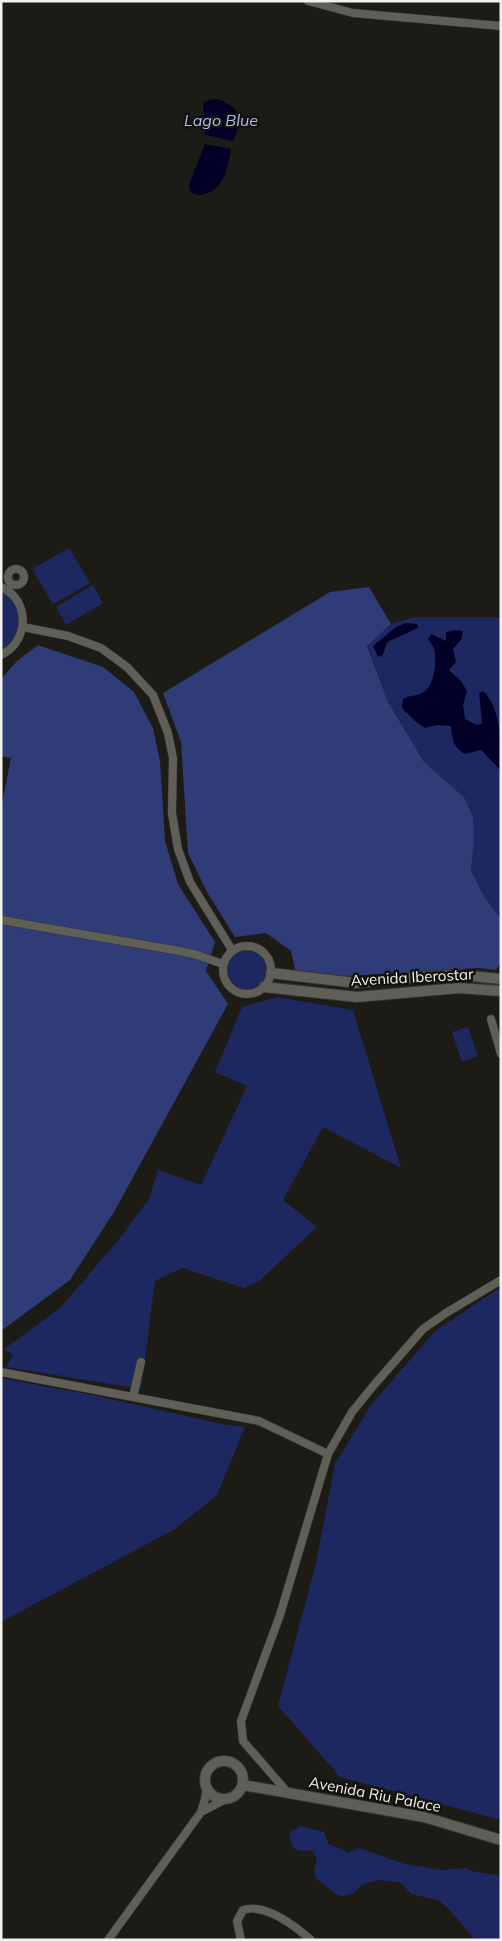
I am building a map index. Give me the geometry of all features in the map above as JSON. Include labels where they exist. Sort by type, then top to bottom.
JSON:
[{"type":"street","points":[[308,1],[353,13],[501,26]]},
{"type":"street","points":[[1,655],[7,653],[16,644],[23,627],[21,608],[7,587]]},
{"type":"street","points":[[23,627],[68,636],[100,648],[127,667],[153,694],[168,733],[172,758],[172,814],[178,849],[190,882],[232,950]]},
{"type":"street","points":[[1,920],[174,950],[194,954],[223,964]]},
{"type":"street","points":[[248,945],[263,951],[271,965],[272,974],[264,987],[250,994],[235,991],[225,979],[223,964],[232,950],[248,945]]},
{"type":"street","name":"Avenida Iberostar","points":[[272,974],[356,983],[460,975],[501,979]]},
{"type":"street","name":"Avenida Iberostar","points":[[264,987],[357,997],[458,988],[501,991]]},
{"type":"street","points":[[492,1019],[501,1054]]},
{"type":"street","points":[[288,1793],[243,1741],[241,1721],[280,1615],[328,1454],[352,1412],[423,1329],[501,1280]]},
{"type":"street","points":[[133,1397],[141,1362]]},
{"type":"street","points":[[1,1372],[259,1421],[328,1454]]},
{"type":"street","points":[[108,1940],[202,1812],[237,1795],[243,1784],[238,1767],[226,1762],[220,1762],[210,1769],[206,1780],[202,1812]]},
{"type":"street","name":"Avenida Riu Palace","points":[[243,1784],[424,1817],[501,1840]]},
{"type":"street","points":[[206,1787],[214,1796],[226,1799]]},
{"type":"street","points":[[241,1940],[237,1921],[243,1910],[251,1907],[262,1909],[287,1923],[311,1940]]},
{"type":"shaded area","points":[[69,548],[90,583],[53,604],[32,569]]},
{"type":"shaded area","points":[[93,585],[103,603],[66,625],[56,607]]},
{"type":"shaded area","points":[[1,587],[15,597],[23,627],[1,655]]},
{"type":"shaded area","points":[[369,587],[391,624],[367,646],[388,702],[424,762],[464,797],[473,817],[474,841],[471,870],[484,896],[501,919],[501,962],[496,970],[478,968],[351,976],[296,973],[291,951],[266,933],[235,937],[208,894],[188,853],[181,742],[163,693],[330,592]]},
{"type":"shaded area","points":[[415,617],[501,617],[501,919],[484,896],[471,870],[474,841],[464,797],[424,762],[388,702],[367,645],[391,624]]},
{"type":"shaded area","points":[[38,645],[103,667],[134,692],[153,728],[160,761],[165,841],[178,884],[215,942],[206,971],[228,1004],[114,1212],[70,1280],[1,1331],[1,809],[11,758],[1,756],[1,679],[17,661]]},
{"type":"shaded area","points":[[242,946],[252,946],[261,950],[267,956],[270,961],[270,979],[261,990],[252,994],[242,994],[233,990],[227,984],[223,975],[223,965],[227,956],[233,950]]},
{"type":"shaded area","points":[[277,997],[353,1010],[401,1168],[323,1127],[283,1200],[317,1227],[259,1281],[244,1288],[182,1268],[155,1281],[141,1389],[6,1367],[13,1355],[4,1349],[60,1308],[116,1243],[149,1199],[158,1170],[201,1185],[247,1086],[215,1072],[242,1007]]},
{"type":"shaded area","points":[[468,1027],[478,1056],[462,1062],[452,1032]]},
{"type":"shaded area","points":[[501,1287],[501,1820],[340,1777],[278,1706],[316,1563],[335,1464],[371,1405],[435,1331]]},
{"type":"shaded area","points":[[1,1378],[97,1396],[222,1424],[245,1427],[217,1495],[175,1529],[1,1622]]},
{"type":"shaded area","points":[[301,1826],[324,1832],[329,1845],[348,1853],[359,1848],[405,1864],[441,1870],[466,1868],[472,1871],[501,1876],[501,1940],[475,1940],[449,1909],[438,1900],[411,1894],[401,1883],[379,1880],[363,1884],[352,1894],[337,1895],[317,1879],[314,1873],[317,1858],[311,1850],[297,1850],[292,1845],[290,1832]]},
{"type":"water","name":"Lago Blue","points":[[218,99],[232,107],[239,116],[238,127],[233,141],[205,135],[203,103]]},
{"type":"water","points":[[205,144],[231,149],[221,183],[211,192],[196,195],[190,191],[189,184]]},
{"type":"water","points":[[406,623],[417,624],[418,628],[387,642],[383,655],[378,657],[373,646],[396,627]]},
{"type":"water","points":[[463,631],[461,640],[453,649],[456,662],[449,670],[461,681],[467,691],[463,705],[465,719],[477,725],[482,723],[479,693],[483,691],[494,707],[499,728],[501,771],[481,750],[465,754],[458,749],[454,742],[451,726],[437,725],[425,728],[402,708],[403,699],[422,693],[430,685],[434,673],[435,660],[434,649],[428,639],[431,634],[446,641],[446,632]]}]
